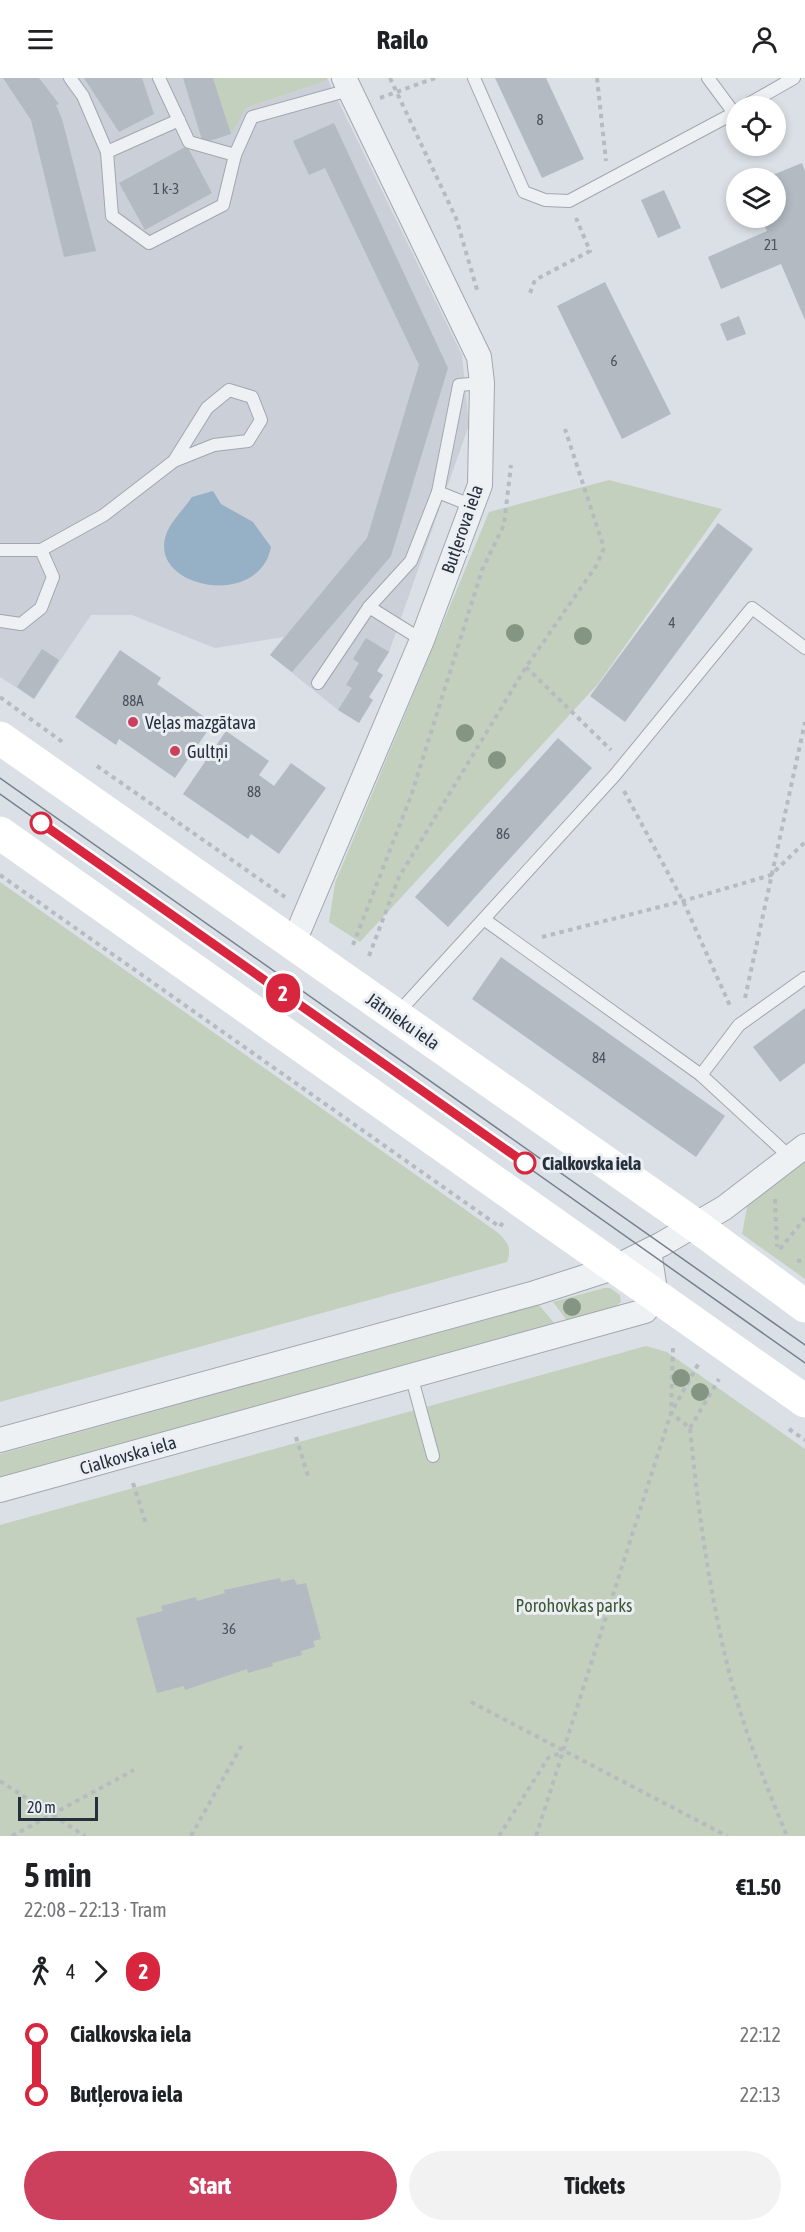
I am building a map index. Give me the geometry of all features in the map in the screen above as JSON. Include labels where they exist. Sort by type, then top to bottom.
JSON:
[{"type":"street","name":"Butļerova iela","points":[[293,944],[422,640],[480,485],[482,383],[479,357],[346,84]]},
{"type":"street","name":"Jātnieku iela","points":[[0,738],[695,1225],[805,1306]]},
{"type":"street","points":[[0,833],[805,1401]]},
{"type":"street","points":[[0,1440],[535,1293],[616,1267],[724,1208],[798,1151]]},
{"type":"street","points":[[649,1251],[656,1297]]},
{"type":"street","name":"Cialkovska iela","points":[[0,1490],[645,1311],[656,1297]]},
{"type":"lane","points":[[70,78],[83,96],[107,152],[112,216],[149,243],[223,205],[234,155],[252,117],[346,84]]},
{"type":"lane","points":[[159,78],[189,142],[234,155]]},
{"type":"lane","points":[[474,78],[524,192],[545,200],[569,201],[726,117]]},
{"type":"lane","points":[[708,78],[726,101]]},
{"type":"lane","points":[[762,96],[794,78]]},
{"type":"lane","points":[[107,152],[179,120]]},
{"type":"lane","points":[[318,683],[369,608],[411,561],[438,492],[459,385],[482,383]]},
{"type":"lane","points":[[0,550],[42,550],[104,515],[174,461],[214,445],[248,441],[261,420],[252,397],[229,390],[207,408],[174,461]]},
{"type":"lane","points":[[438,492],[472,506]]},
{"type":"lane","points":[[0,621],[21,624],[41,608],[53,577],[42,550]]},
{"type":"lane","points":[[369,608],[422,640]]},
{"type":"lane","points":[[395,1016],[625,764],[752,608],[805,648]]},
{"type":"lane","points":[[485,920],[515,944],[700,1075],[798,1151]]},
{"type":"lane","points":[[700,1075],[739,1025],[805,978]]},
{"type":"lane","points":[[411,1375],[433,1456]]},
{"type":"path","points":[[390,78],[394,93],[456,218],[481,303]]},
{"type":"path","points":[[394,93],[435,78]]},
{"type":"path","points":[[597,78],[609,180]]},
{"type":"path","points":[[530,294],[535,279],[590,251],[585,240]]},
{"type":"path","points":[[369,956],[399,877],[526,667],[596,566],[604,548],[600,529],[565,429]]},
{"type":"path","points":[[353,945],[411,796],[482,570],[504,525],[511,465]]},
{"type":"path","points":[[526,667],[625,764]]},
{"type":"path","points":[[0,697],[67,745]]},
{"type":"path","points":[[739,1025],[805,722]]},
{"type":"path","points":[[96,765],[288,900]]},
{"type":"path","points":[[615,775],[683,901],[739,1025]]},
{"type":"path","points":[[515,944],[683,901],[771,875],[805,842]]},
{"type":"path","points":[[0,875],[500,1227]]},
{"type":"path","points":[[775,1196],[778,1248],[805,1218]]},
{"type":"path","points":[[797,1261],[805,1260]]},
{"type":"path","points":[[671,1413],[673,1348]]},
{"type":"path","points":[[537,1836],[671,1413],[698,1364]]},
{"type":"path","points":[[719,1379],[690,1428],[699,1520],[729,1674],[764,1781],[787,1836]]},
{"type":"path","points":[[671,1413],[690,1428]]},
{"type":"path","points":[[296,1437],[309,1479]]},
{"type":"path","points":[[133,1483],[146,1524]]},
{"type":"path","points":[[471,1702],[727,1836]]},
{"type":"path","points":[[191,1836],[243,1743]]},
{"type":"path","points":[[499,1836],[548,1758],[563,1752]]},
{"type":"path","points":[[12,1836],[134,1770]]},
{"type":"path","points":[[0,1781],[85,1836]]},
{"type":"shaded area","points":[[0,78],[213,78],[231,133],[246,108],[328,80],[462,355],[469,425],[389,652],[377,671],[383,675],[369,697],[338,710],[270,655],[284,637],[215,648],[132,615],[91,615],[34,699],[0,677]]},
{"type":"green space","points":[[213,78],[327,78],[328,80],[246,108],[231,134]]},
{"type":"green space","points":[[609,480],[722,509],[598,684],[360,942],[329,922],[335,883],[489,512]]},
{"type":"green space","points":[[0,882],[497,1232],[508,1246],[507,1262],[0,1402]]},
{"type":"green space","points":[[805,1162],[805,1279],[742,1234],[748,1202]]},
{"type":"green space","points":[[610,1288],[620,1295],[621,1302],[613,1309],[568,1322],[553,1302]]},
{"type":"green space","points":[[539,1305],[556,1325],[0,1477],[0,1454]]},
{"type":"green space","name":"Porohovkas parks","points":[[646,1346],[667,1352],[805,1449],[805,1836],[0,1836],[0,1525]]},
{"type":"water","points":[[213,491],[221,504],[253,522],[271,547],[262,567],[247,579],[228,585],[207,584],[188,579],[173,568],[165,553],[166,535],[178,515],[192,497]]},
{"type":"building","points":[[3,78],[39,78],[59,104],[56,105],[62,119],[96,251],[64,257],[31,120]]},
{"type":"building","points":[[84,78],[142,78],[154,114],[119,132]]},
{"type":"building","points":[[183,78],[213,78],[231,134],[203,143]]},
{"type":"building","points":[[495,78],[546,78],[584,159],[542,178]]},
{"type":"building","points":[[334,123],[448,368],[391,556],[292,672],[270,655],[367,538],[419,365],[325,168],[309,175],[293,141]]},
{"type":"building","points":[[187,146],[212,193],[145,230],[119,183]]},
{"type":"building","points":[[802,163],[805,171],[805,320],[781,264],[721,289],[708,257],[767,231],[766,228],[786,228],[786,169]]},
{"type":"building","points":[[664,190],[681,228],[658,238],[641,200]]},
{"type":"building","points":[[605,282],[671,414],[622,439],[557,306]]},
{"type":"building","points":[[739,316],[746,334],[727,341],[720,324]]},
{"type":"building","points":[[718,523],[753,549],[625,722],[590,696]]},
{"type":"building","points":[[366,638],[389,652],[377,671],[383,675],[369,697],[373,700],[359,723],[338,710],[352,688],[346,685],[359,663],[353,659]]},
{"type":"building","points":[[42,649],[59,660],[34,699],[17,687]]},
{"type":"building","points":[[120,650],[161,678],[157,684],[213,723],[175,778],[119,739],[116,745],[75,717]]},
{"type":"building","points":[[226,731],[269,761],[259,775],[274,786],[291,763],[326,788],[279,854],[251,834],[248,839],[183,794]]},
{"type":"building","points":[[558,738],[592,768],[448,927],[415,897]]},
{"type":"building","points":[[501,957],[725,1116],[696,1157],[472,999]]},
{"type":"building","points":[[805,1008],[805,1063],[780,1082],[753,1047]]},
{"type":"building","points":[[280,1578],[281,1582],[294,1579],[297,1585],[306,1583],[321,1639],[313,1641],[315,1647],[301,1651],[302,1655],[272,1663],[273,1666],[248,1673],[247,1669],[185,1690],[184,1686],[157,1693],[136,1618],[163,1611],[161,1606],[196,1597],[197,1601],[225,1593],[224,1590]]},
{"type":"tram line","points":[[0,778],[805,1345]]},
{"type":"tram line","points":[[0,794],[805,1363]]},
{"type":"tram line","name":"2","points":[[41,823],[525,1163]]},
{"type":"place","name":"Veļas mazgātava","points":[[133,722]]},
{"type":"place","name":"Gultņi","points":[[175,751]]},
{"type":"place","name":"Cialkovska iela","points":[[525,1163]]}]
